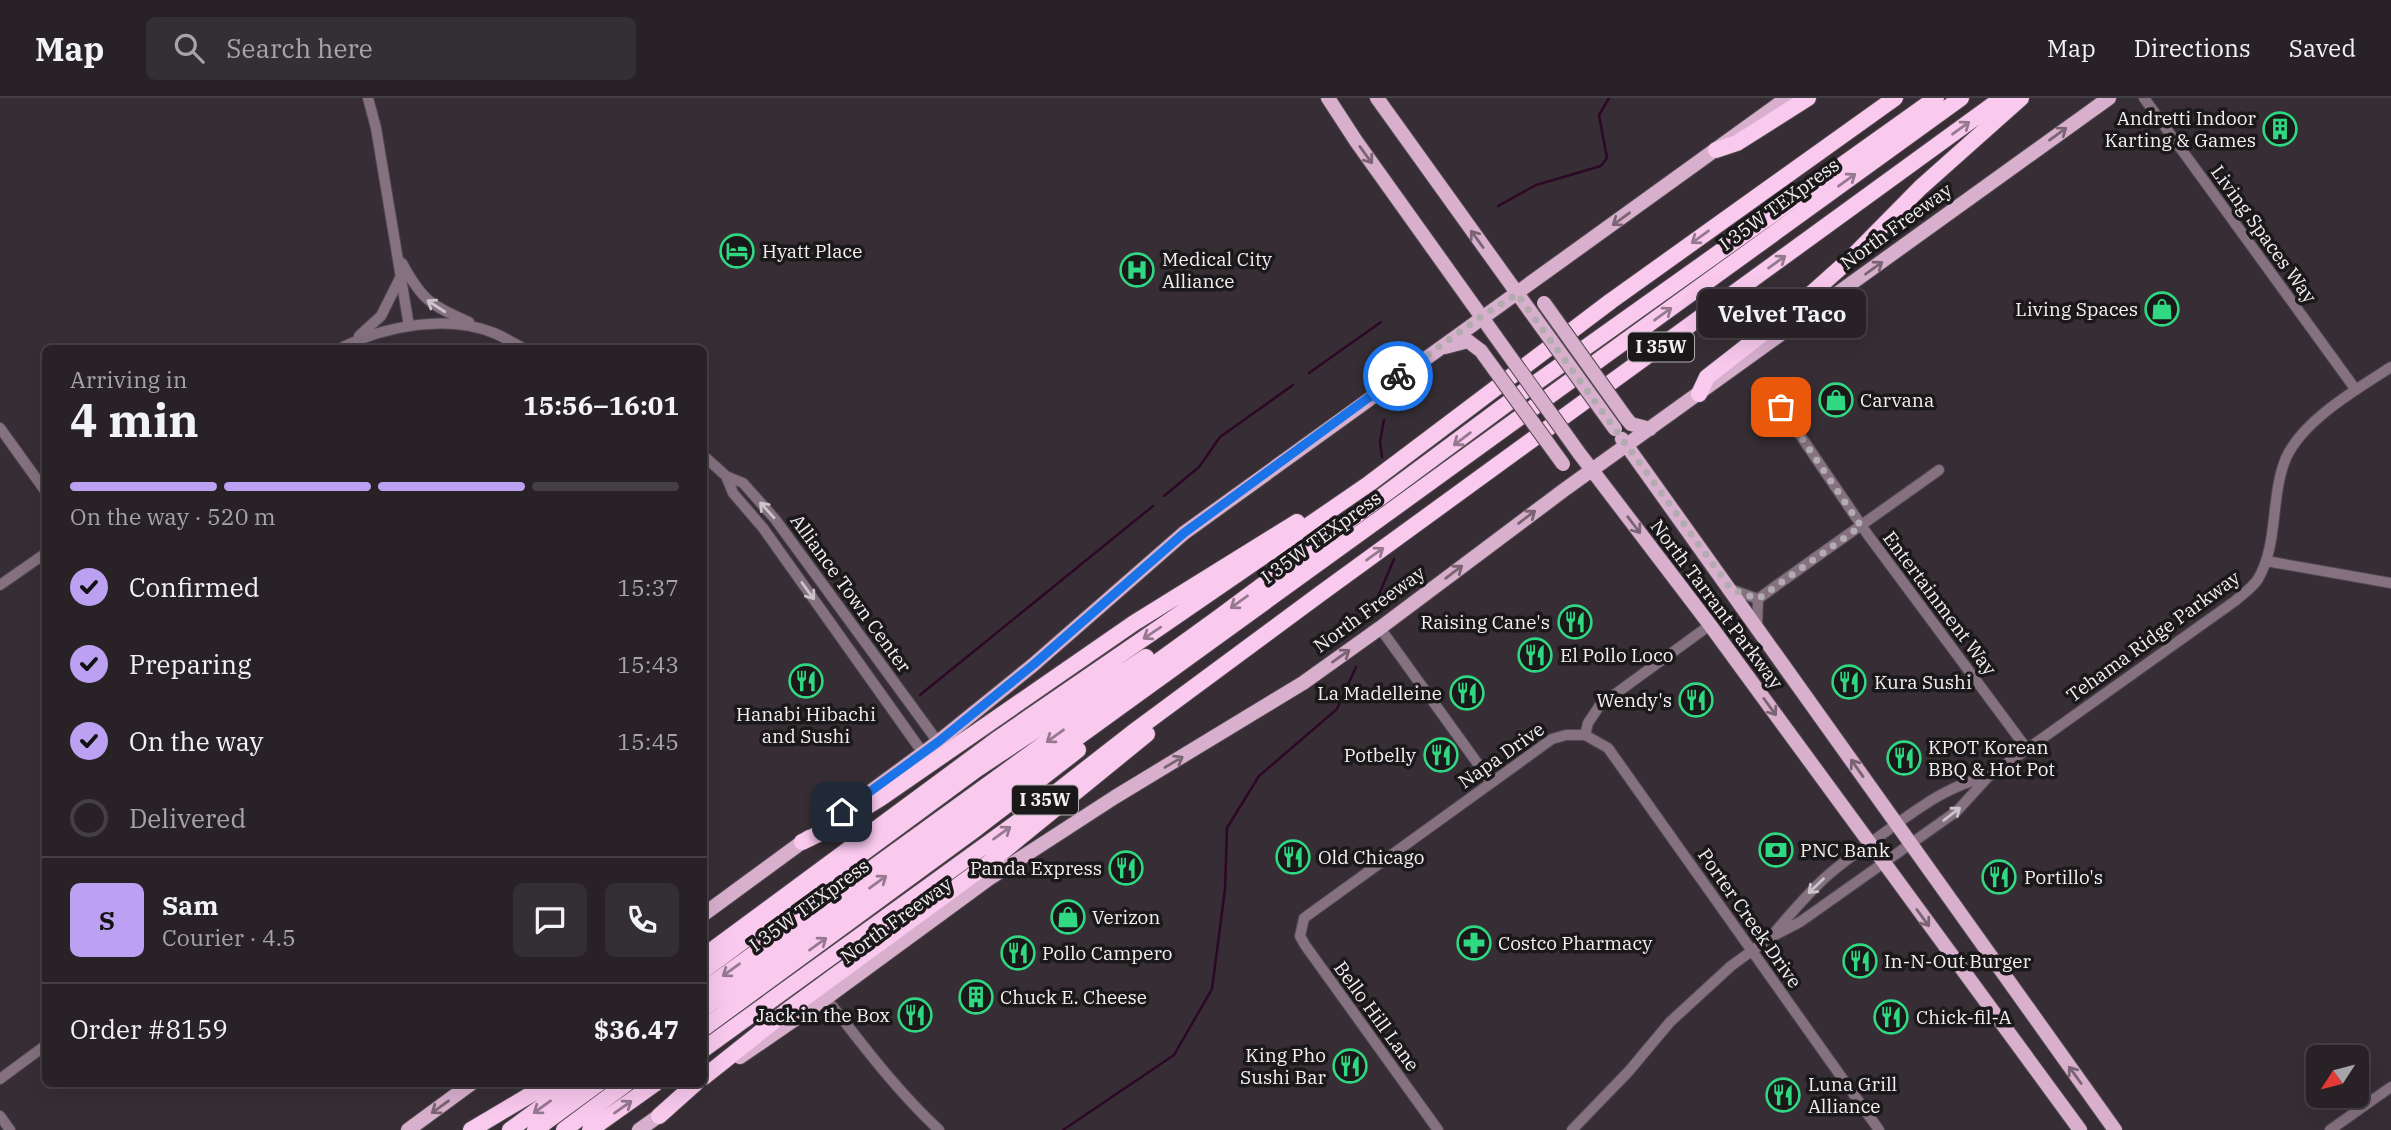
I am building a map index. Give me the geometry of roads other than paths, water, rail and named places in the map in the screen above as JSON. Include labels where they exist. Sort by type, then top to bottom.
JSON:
[{"type":"highway","points":[[1716,150],[1737,143],[1808,98]]},
{"type":"highway","points":[[707,954],[999,738],[1370,483],[1622,293],[1895,98]]},
{"type":"highway","name":"I 35W TEXpress","points":[[707,988],[1218,618],[1516,397],[1936,98]]},
{"type":"highway","name":"I 35W TEXpress","points":[[707,1006],[1961,98]]},
{"type":"highway","name":"North Freeway","points":[[707,1047],[1027,815],[1132,733],[1320,594],[2002,98]]},
{"type":"highway","points":[[1699,394],[1707,377],[1793,310],[1849,260],[1920,188],[2021,98]]},
{"type":"highway","points":[[802,842],[839,824],[881,798],[1134,623],[1346,490],[1370,483]]},
{"type":"highway","points":[[707,1075],[788,1010],[985,866],[1184,702],[1301,618],[1320,594]]},
{"type":"highway","points":[[707,1026],[976,828],[1117,719],[1243,629],[1251,613]]},
{"type":"highway","points":[[707,968],[977,769],[1200,621],[1218,618]]},
{"type":"highway","points":[[469,1130],[538,1087]]},
{"type":"highway","points":[[510,1130],[569,1087]]},
{"type":"highway","points":[[535,1130],[594,1087]]},
{"type":"highway","points":[[564,1130],[623,1087]]},
{"type":"highway","points":[[590,1130],[650,1087]]},
{"type":"highway","points":[[659,1116],[692,1087]]},
{"type":"main road","name":"North Tarrant Parkway","points":[[1328,98],[1592,471],[1710,625],[2080,1130]]},
{"type":"main road","name":"North Tarrant Parkway","points":[[1377,98],[1731,589],[2115,1130]]},
{"type":"main road","points":[[707,912],[938,742],[1033,665],[1184,533],[1787,98]]},
{"type":"main road","name":"North Freeway","points":[[707,1082],[986,880],[1115,797],[1293,689],[1380,628],[1564,489],[2109,98]]},
{"type":"main road","points":[[1540,277],[1538,290],[1545,303],[1626,418],[1631,424],[1650,429]]},
{"type":"main road","points":[[1436,349],[1468,341],[1481,351],[1563,464],[1566,475],[1564,489]]},
{"type":"main road","points":[[408,1130],[467,1087]]},
{"type":"main road","name":"North Freeway","points":[[639,1130],[700,1087]]},
{"type":"street","points":[[368,98],[376,128],[408,326]]},
{"type":"street","name":"Living Spaces Way","points":[[2144,98],[2356,390]]},
{"type":"street","points":[[397,256],[417,290],[437,308],[518,345]]},
{"type":"street","points":[[345,345],[381,316],[401,276]]},
{"type":"street","points":[[346,345],[366,336],[408,326],[463,324],[494,332]]},
{"type":"street","name":"Tehama Ridge Parkway","points":[[1572,1130],[1629,1071],[1670,1022],[1723,972],[1771,937],[1800,922],[1957,811],[1988,777],[2235,601],[2258,581],[2266,561],[2286,458],[2302,434],[2356,390],[2391,367]]},
{"type":"street","name":"Entertainment Way","points":[[1781,407],[1861,526],[2027,749]]},
{"type":"street","points":[[0,428],[42,486]]},
{"type":"street","name":"Alliance Town Center","points":[[707,459],[726,476],[743,484],[775,519],[938,742]]},
{"type":"street","points":[[1758,599],[1939,470]]},
{"type":"street","name":"Alliance Town Center","points":[[726,476],[733,493],[763,528],[923,753]]},
{"type":"street","points":[[0,585],[42,555]]},
{"type":"street","points":[[2266,561],[2391,583]]},
{"type":"street","points":[[1731,589],[1758,599]]},
{"type":"street","points":[[1757,627],[1758,599]]},
{"type":"street","points":[[1585,735],[1588,723],[1600,705],[1710,625]]},
{"type":"street","points":[[1380,628],[1491,782]]},
{"type":"street","name":"Napa Drive","points":[[1304,918],[1552,739],[1566,735],[1585,735]]},
{"type":"street","name":"Porter Creek Drive","points":[[1585,735],[1608,748],[1879,1130]]},
{"type":"street","name":"Tehama Ridge Parkway","points":[[1771,937],[1803,899],[1828,875],[1896,824],[1949,790],[1972,780],[1988,777]]},
{"type":"street","name":"Bello Hill Lane","points":[[1304,918],[1300,936],[1305,945],[1438,1130]]},
{"type":"street","points":[[826,998],[883,1072],[939,1130]]},
{"type":"street","points":[[0,1079],[42,1048]]},
{"type":"street","points":[[2330,1130],[2391,1087]]},
{"type":"street","points":[[0,1116],[10,1130]]},
{"type":"waterway","points":[[1498,206],[1536,185],[1601,166],[1607,158],[1599,115],[1609,98]]},
{"type":"waterway","points":[[1309,373],[1381,322]]},
{"type":"waterway","points":[[1164,496],[1199,467],[1220,437],[1293,385]]},
{"type":"waterway","points":[[1382,457],[1380,442],[1384,420]]},
{"type":"waterway","points":[[920,695],[1153,506]]},
{"type":"waterway","points":[[1377,599],[1394,559]]},
{"type":"waterway","points":[[1063,1130],[1174,1055],[1212,989],[1225,889],[1227,828],[1259,776],[1337,709],[1356,667]]},
{"type":"place","name":"Andretti Indoor Karting & Games","points":[[2280,129]]},
{"type":"place","name":"Hyatt Place","points":[[737,251]]},
{"type":"place","name":"Medical City Alliance","points":[[1137,270]]},
{"type":"place","name":"Living Spaces","points":[[2162,309]]},
{"type":"place","name":"Carvana","points":[[1836,400]]},
{"type":"place","name":"Velvet Taco","points":[[1781,407]]},
{"type":"place","name":"Raising Cane's","points":[[1575,622]]},
{"type":"place","name":"El Pollo Loco","points":[[1535,655]]},
{"type":"place","name":"Hanabi Hibachi and Sushi","points":[[806,681]]},
{"type":"place","name":"Kura Sushi","points":[[1849,682]]},
{"type":"place","name":"La Madelleine","points":[[1467,693]]},
{"type":"place","name":"Wendy's","points":[[1696,700]]},
{"type":"place","name":"Potbelly","points":[[1441,755]]},
{"type":"place","name":"KPOT Korean BBQ & Hot Pot","points":[[1904,758]]},
{"type":"place","name":"PNC Bank","points":[[1776,850]]},
{"type":"place","name":"Old Chicago","points":[[1293,857]]},
{"type":"place","name":"Panda Express","points":[[1126,868]]},
{"type":"place","name":"Portillo's","points":[[1999,877]]},
{"type":"place","name":"Verizon","points":[[1068,917]]},
{"type":"place","name":"Costco Pharmacy","points":[[1474,943]]},
{"type":"place","name":"Pollo Campero","points":[[1018,953]]},
{"type":"place","name":"In-N-Out Burger","points":[[1860,961]]},
{"type":"place","name":"Chuck E. Cheese","points":[[976,997]]},
{"type":"place","name":"Jack in the Box","points":[[915,1015]]},
{"type":"place","name":"Chick-fil-A","points":[[1891,1017]]},
{"type":"place","name":"King Pho Sushi Bar","points":[[1350,1066]]},
{"type":"place","name":"Luna Grill Alliance","points":[[1783,1095]]}]
